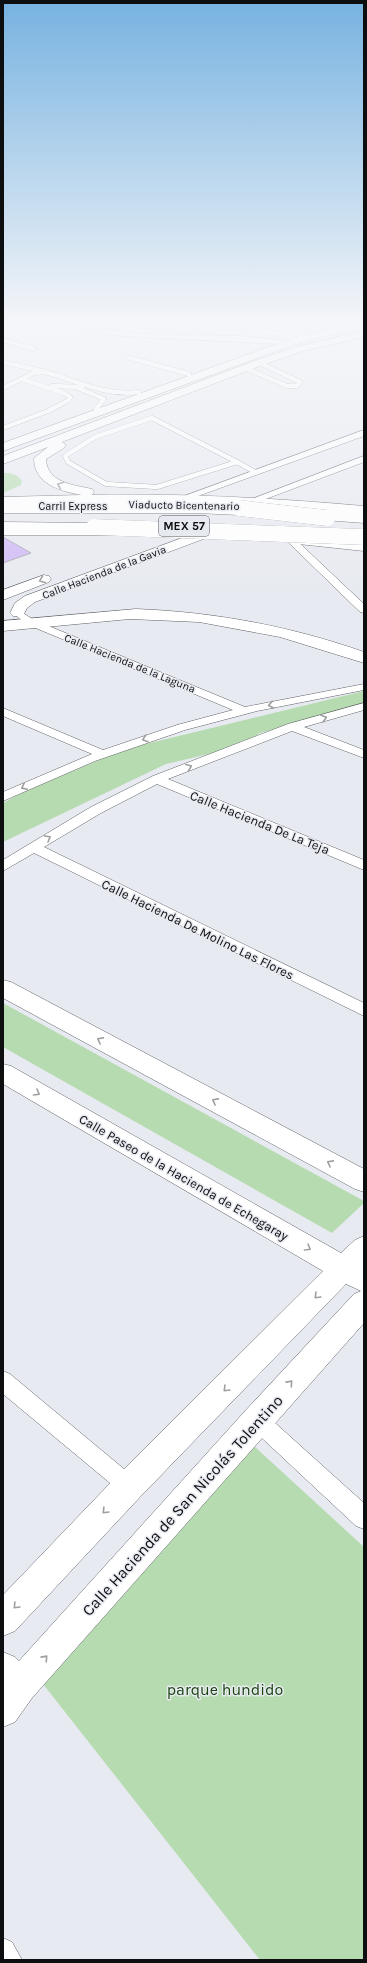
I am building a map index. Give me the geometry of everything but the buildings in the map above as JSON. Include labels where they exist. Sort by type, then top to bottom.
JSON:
[{"type":"main road","points":[[3,445],[84,414]]},
{"type":"main road","points":[[3,445],[96,414]]},
{"type":"main road","points":[[3,450],[104,414]]},
{"type":"main road","points":[[3,460],[123,414]]},
{"type":"main road","points":[[93,426],[48,451],[40,458],[39,465],[41,472],[52,481],[74,490],[123,492],[244,505],[364,515]]},
{"type":"main road","points":[[3,501],[32,486],[34,476],[15,469]]},
{"type":"main road","points":[[3,501],[123,492]]},
{"type":"main road","name":"Viaducto Bicentenario","points":[[3,501],[244,505]]},
{"type":"main road","points":[[244,505],[364,510]]},
{"type":"main road","points":[[244,505],[327,518],[364,526]]},
{"type":"main road","name":"Carril Express","points":[[3,508],[244,505]]},
{"type":"main road","name":"MEX 57","points":[[3,508],[196,509],[364,519]]},
{"type":"main road","name":"MEX 57","points":[[3,523],[205,526],[364,539]]},
{"type":"main road","name":"Viaducto Bicentenario","points":[[3,526],[94,527],[364,539]]},
{"type":"main road","points":[[3,531],[170,530],[209,532],[364,547]]},
{"type":"main road","name":"Calle Hacienda de la Gavia","points":[[141,542],[170,530]]},
{"type":"main road","name":"Calle Hacienda de la Gavia","points":[[24,617],[20,606],[30,599],[209,532]]},
{"type":"main road","name":"Calle Hacienda de la Gavia","points":[[3,595],[76,567]]},
{"type":"main road","points":[[3,626],[24,617],[146,605],[219,611],[280,622],[364,647]]},
{"type":"main road","points":[[3,616],[24,617],[140,613],[214,618],[274,630],[337,647],[364,658]]},
{"type":"main road","points":[[3,988],[364,1181]]},
{"type":"main road","name":"Calle Paseo de la Hacienda de Echegaray","points":[[3,1073],[357,1266]]},
{"type":"main road","points":[[3,1619],[130,1486],[357,1266]]},
{"type":"main road","name":"Calle Hacienda de San Nicolás Tolentino","points":[[9,1688],[364,1303]]},
{"type":"street","points":[[184,498],[364,433]]},
{"type":"street","points":[[244,505],[364,459]]},
{"type":"street","points":[[291,540],[364,610]]},
{"type":"street","name":"Calle Hacienda de la Laguna","points":[[24,617],[243,710]]},
{"type":"street","points":[[3,798],[27,785],[102,754],[167,731],[243,710],[364,687]]},
{"type":"street","points":[[3,866],[32,847],[96,810],[157,779],[292,727],[364,706]]},
{"type":"street","points":[[3,712],[102,754]]},
{"type":"street","points":[[292,727],[364,754]]},
{"type":"street","name":"Calle Hacienda De La Teja","points":[[157,779],[364,865]]},
{"type":"street","name":"Calle Hacienda De Molino Las Flores","points":[[32,847],[364,1010]]},
{"type":"street","points":[[3,1381],[130,1486]]},
{"type":"street","points":[[257,1420],[364,1518]]},
{"type":"street","points":[[3,1951],[9,1960]]},
{"type":"lane","points":[[3,428],[41,414]]},
{"type":"lane","points":[[238,462],[157,487],[123,492],[68,462],[65,456],[72,450],[100,436],[152,418],[238,462],[256,472]]},
{"type":"green space","points":[[3,473],[16,475],[22,481],[21,485],[3,493]]},
{"type":"green space","points":[[364,691],[364,706],[260,733],[243,746],[166,764],[3,842],[3,803],[23,792],[125,749]]},
{"type":"green space","points":[[3,1003],[364,1201],[364,1203],[332,1233],[3,1047]]},
{"type":"green space","name":"parque hundido","points":[[253,1445],[364,1547],[364,1960],[260,1960],[43,1684]]}]
